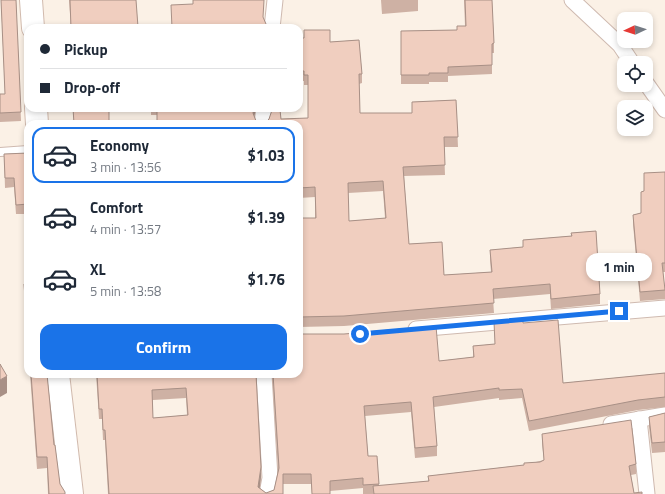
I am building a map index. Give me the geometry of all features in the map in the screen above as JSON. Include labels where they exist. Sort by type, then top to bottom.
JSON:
[{"type":"street","points":[[31,0],[32,24]]},
{"type":"street","points":[[272,24],[275,0]]},
{"type":"street","points":[[572,0],[620,45],[627,56]]},
{"type":"street","points":[[652,92],[665,110]]},
{"type":"street","points":[[399,330],[665,308]]},
{"type":"street","points":[[58,378],[72,494]]},
{"type":"street","points":[[264,378],[270,478],[267,494]]},
{"type":"street","points":[[600,426],[665,415]]},
{"type":"street","points":[[639,419],[647,494]]},
{"type":"lane","points":[[0,152],[24,150]]},
{"type":"building","points":[[1,0],[16,0],[21,112],[0,113],[0,94],[5,94]]},
{"type":"building","points":[[70,0],[136,0],[138,24],[71,24]]},
{"type":"building","points":[[193,0],[264,0],[263,17],[266,24],[172,24],[171,5],[193,4]]},
{"type":"building","points":[[465,0],[492,0],[494,43],[492,44],[492,65],[448,67],[448,73],[401,75],[401,31],[457,30],[457,26],[466,26]]},
{"type":"building","points":[[304,30],[330,30],[330,42],[359,40],[362,74],[359,74],[360,113],[412,113],[412,102],[456,100],[458,137],[444,137],[445,165],[403,167],[409,244],[442,242],[444,275],[492,272],[490,250],[523,247],[523,240],[572,236],[571,233],[596,231],[600,294],[551,299],[550,284],[493,289],[494,303],[344,316],[303,317],[303,218],[316,218],[315,187],[303,188],[303,120],[268,120],[271,112],[280,112],[281,119],[308,118],[308,75],[304,75],[303,71]],"holes":[[[383,181],[386,218],[349,221],[348,183]]]},
{"type":"building","points":[[73,112],[109,112],[109,120],[74,120]]},
{"type":"building","points":[[157,112],[253,113],[256,120],[157,120]]},
{"type":"building","points":[[24,153],[24,204],[16,205],[14,178],[5,178],[4,154]]},
{"type":"building","points":[[665,172],[665,263],[662,263],[665,290],[640,292],[633,215],[641,213],[641,192],[644,191],[644,173]]},
{"type":"building","points":[[523,320],[523,323],[558,320],[563,383],[665,373],[665,397],[638,400],[529,421],[522,389],[499,390],[499,388],[433,397],[437,446],[415,448],[411,402],[364,406],[368,456],[377,456],[379,484],[363,485],[363,478],[330,481],[330,494],[312,494],[311,474],[283,474],[283,494],[109,494],[105,430],[103,430],[102,409],[99,409],[97,378],[256,378],[261,467],[258,487],[266,493],[274,490],[279,468],[273,378],[303,378],[303,334],[344,334],[436,326],[439,361],[474,357],[473,346],[495,344],[494,322]],"holes":[[[186,388],[188,415],[153,418],[152,390]]]},
{"type":"building","points":[[0,364],[7,376],[0,380]]},
{"type":"building","points":[[31,378],[47,378],[54,445],[60,484],[65,494],[49,494],[47,457],[37,457]]},
{"type":"building","points":[[665,413],[665,442],[652,443],[649,417]]},
{"type":"building","points":[[631,420],[636,464],[629,466],[634,493],[642,492],[642,494],[374,494],[373,486],[429,481],[428,476],[540,462],[544,460],[542,434]]},
{"type":"route","points":[[360,334],[619,311]]}]
